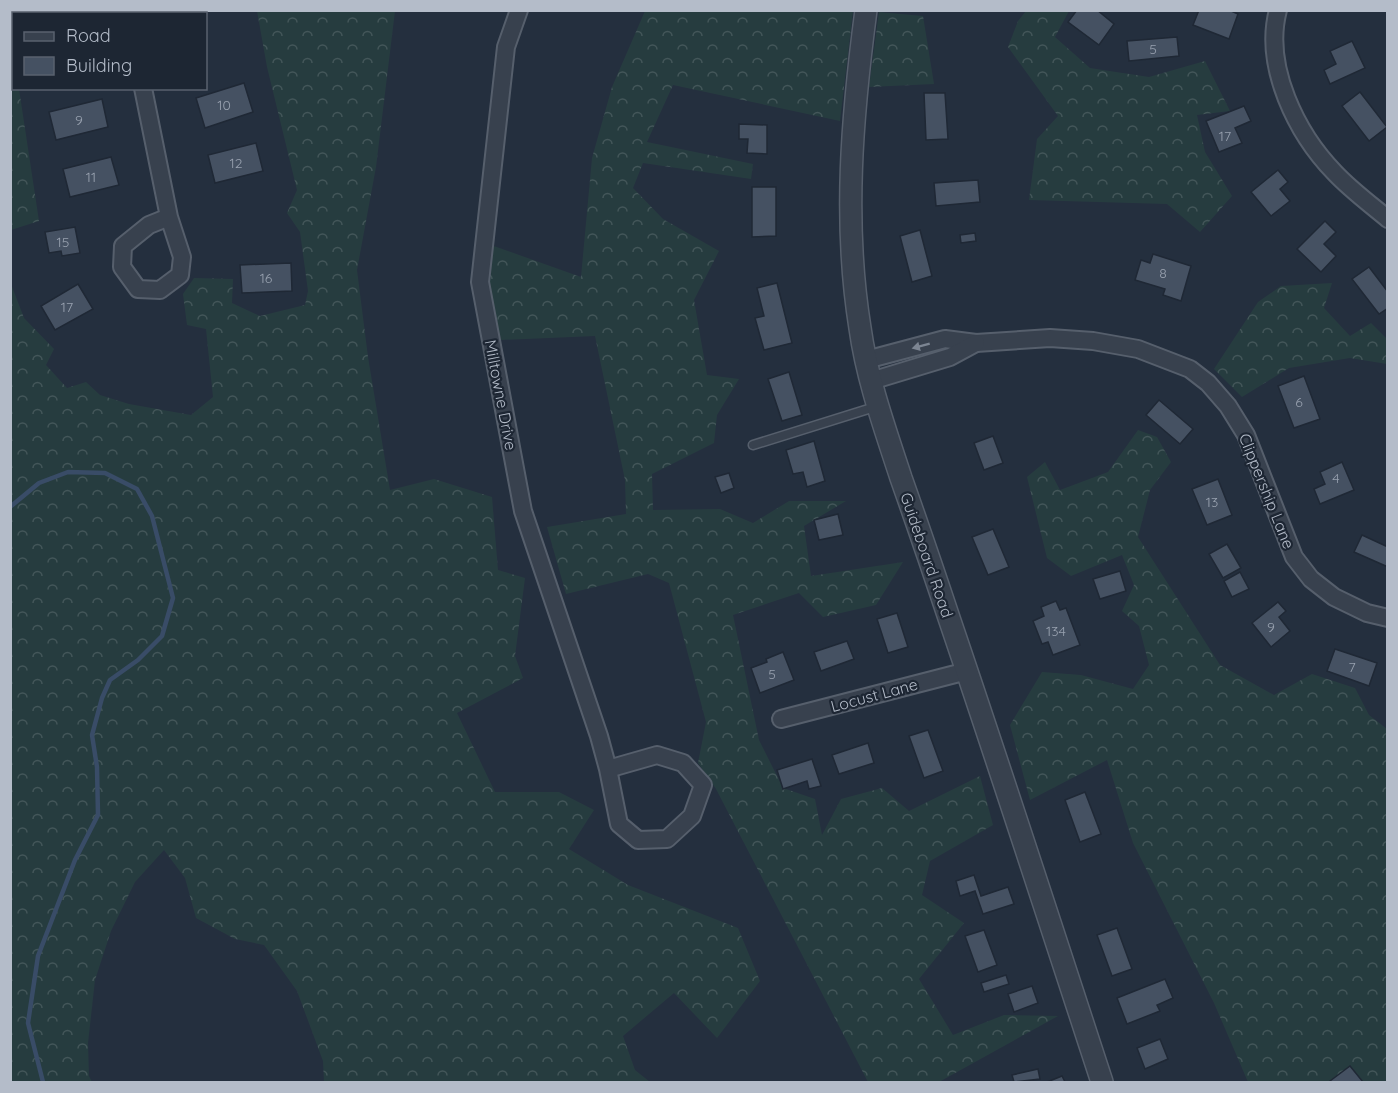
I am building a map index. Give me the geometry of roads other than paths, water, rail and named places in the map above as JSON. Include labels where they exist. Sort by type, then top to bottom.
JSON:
[{"type":"street","name":"Milltowne Drive","points":[[519,10],[506,47],[480,282],[523,511],[599,736],[619,824],[638,840],[667,839],[692,816],[703,785],[683,763],[657,755],[608,769]]},
{"type":"street","name":"Guideboard Road","points":[[866,10],[851,153],[850,195],[859,327],[866,360],[878,406],[1102,1083]]},
{"type":"street","points":[[1278,10],[1275,48],[1282,84],[1299,123],[1315,149],[1336,174],[1388,219]]},
{"type":"street","points":[[143,90],[169,217],[182,257],[180,275],[160,290],[138,289],[122,267],[123,246],[149,225],[169,217]]},
{"type":"street","name":"Clippership Lane","points":[[866,360],[945,339],[976,343],[1050,338],[1093,341],[1138,350],[1190,369],[1208,382],[1228,406],[1246,435],[1294,557],[1311,579],[1334,597],[1367,613],[1388,618]]},
{"type":"street","name":"Clippership Lane","points":[[871,381],[950,357],[976,343]]},
{"type":"street","name":"Locust Lane","points":[[781,719],[967,671]]},
{"type":"lane","points":[[753,445],[878,406]]},
{"type":"waterway","points":[[10,507],[39,483],[68,472],[105,473],[137,489],[152,516],[173,598],[162,636],[138,660],[110,680],[102,698],[92,735],[97,767],[98,815],[75,860],[38,956],[28,1023],[43,1082]]}]
